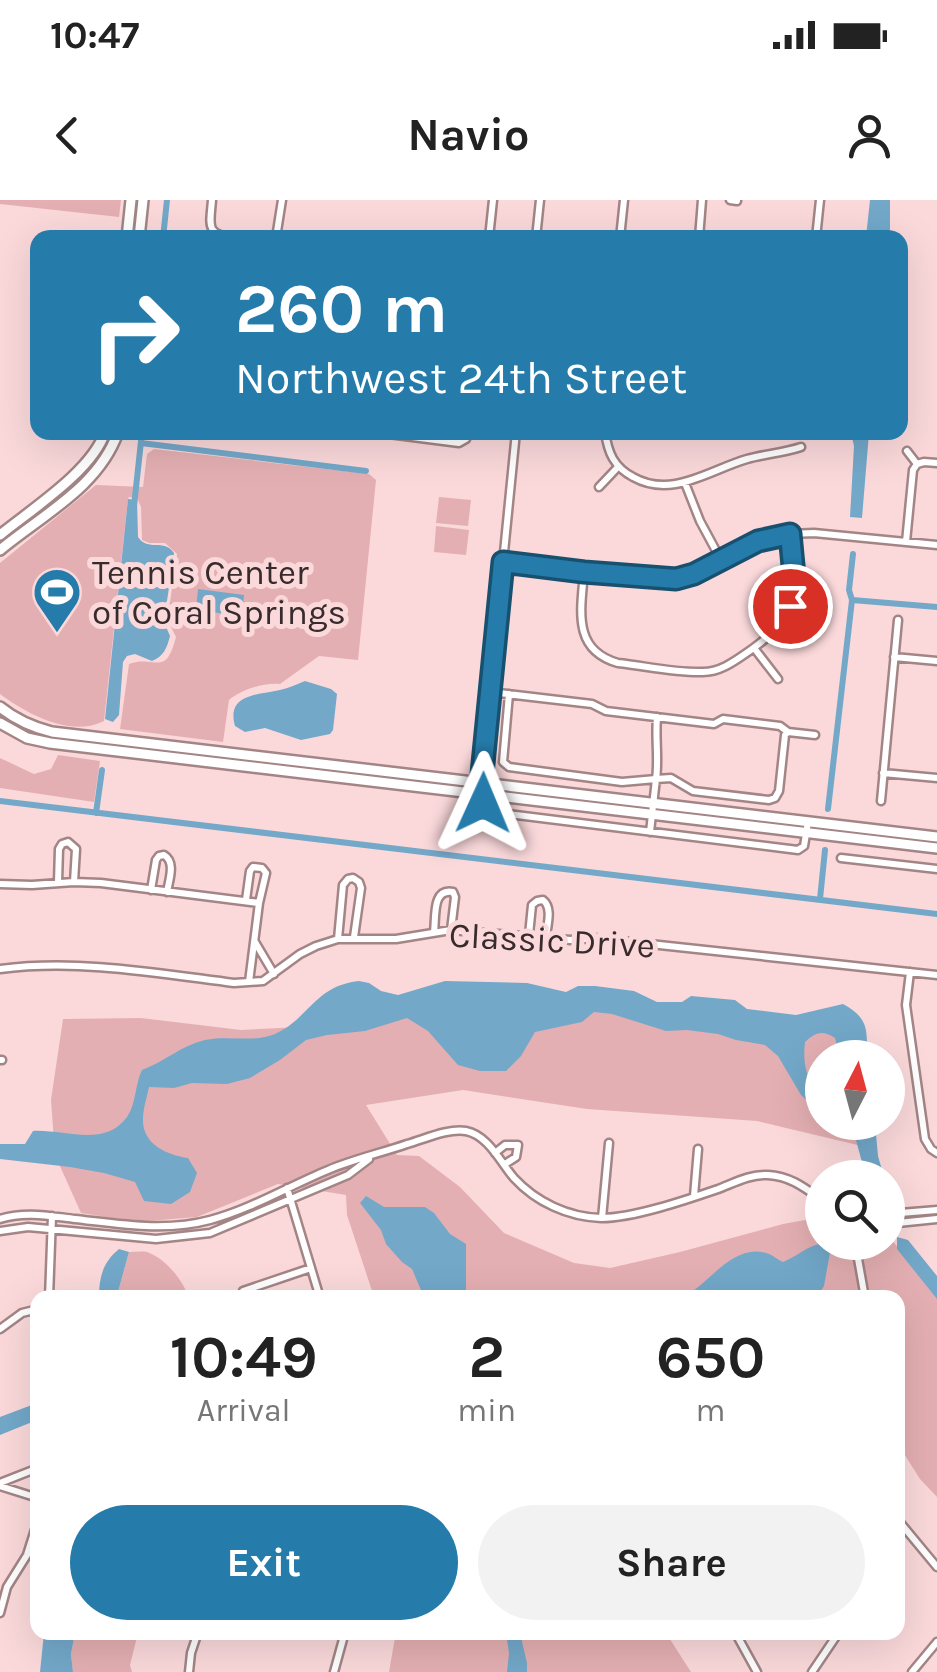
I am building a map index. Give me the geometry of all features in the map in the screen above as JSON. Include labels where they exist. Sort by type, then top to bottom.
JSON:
[{"type":"street","points":[[128,230],[131,200]]},
{"type":"street","points":[[140,230],[143,200]]},
{"type":"street","points":[[212,200],[212,230]]},
{"type":"street","points":[[277,230],[282,200]]},
{"type":"street","points":[[490,230],[493,200]]},
{"type":"street","points":[[537,230],[540,200]]},
{"type":"street","points":[[621,230],[624,200]]},
{"type":"street","points":[[699,230],[702,200]]},
{"type":"street","points":[[817,230],[820,200]]},
{"type":"street","points":[[0,534],[84,467],[102,440]]},
{"type":"street","points":[[0,550],[92,477],[105,462],[115,440]]},
{"type":"street","points":[[436,440],[463,440]]},
{"type":"street","points":[[515,440],[481,788],[485,808],[492,812],[798,850],[804,846],[808,827]]},
{"type":"street","points":[[606,440],[618,468],[644,483],[661,486],[685,483],[752,458],[801,448]]},
{"type":"street","points":[[907,451],[917,464]]},
{"type":"street","points":[[906,542],[913,470],[917,464],[937,463]]},
{"type":"street","points":[[599,486],[618,468]]},
{"type":"street","points":[[685,483],[721,560]]},
{"type":"street","points":[[503,562],[676,579],[694,574],[758,541],[790,534],[937,545]]},
{"type":"street","points":[[584,572],[582,630],[593,650],[618,663],[704,672],[730,665],[784,621],[794,576],[790,534]]},
{"type":"street","points":[[880,801],[898,620]]},
{"type":"street","points":[[754,648],[778,680]]},
{"type":"street","points":[[894,657],[937,661]]},
{"type":"street","points":[[490,692],[714,724],[723,719],[780,726],[788,732],[815,735]]},
{"type":"street","points":[[509,694],[504,765],[622,782],[670,778],[693,791],[772,799],[778,793],[788,732]]},
{"type":"street","points":[[0,706],[30,726],[52,732],[481,788]]},
{"type":"street","points":[[650,832],[658,760],[657,717]]},
{"type":"street","points":[[0,723],[27,738],[50,744],[652,808],[937,848]]},
{"type":"street","points":[[883,773],[937,778]]},
{"type":"street","points":[[808,827],[937,837]]},
{"type":"street","points":[[58,882],[59,849],[68,842],[76,849],[74,882]]},
{"type":"street","points":[[152,890],[156,860],[164,854],[171,863],[168,892]]},
{"type":"street","points":[[841,858],[937,869]]},
{"type":"street","points":[[246,900],[250,871],[258,866],[266,873],[250,982]]},
{"type":"street","points":[[338,939],[343,886],[353,878],[361,888],[354,937]]},
{"type":"street","points":[[0,884],[74,882],[259,903]]},
{"type":"street","points":[[434,932],[438,897],[448,890],[455,897],[452,930]]},
{"type":"street","points":[[530,935],[532,905],[543,900],[549,909],[546,937]]},
{"type":"street","name":"Classic Drive","points":[[0,969],[108,967],[234,982],[263,981],[300,954],[338,939],[396,939],[452,930],[570,940],[594,938],[937,975]]},
{"type":"street","points":[[254,941],[274,974]]},
{"type":"street","points":[[910,972],[906,1005],[925,1138],[937,1153]]},
{"type":"street","points":[[0,1219],[28,1213],[154,1227],[181,1226],[226,1215],[331,1168],[450,1132],[466,1131],[477,1135],[532,1194],[577,1216],[621,1217],[753,1176],[767,1175],[805,1187]]},
{"type":"street","points":[[495,1153],[505,1144],[518,1146],[516,1157],[505,1164]]},
{"type":"street","points":[[602,1218],[609,1144]]},
{"type":"street","points":[[694,1196],[698,1149]]},
{"type":"street","points":[[0,1231],[28,1226],[156,1240],[210,1233],[348,1175],[374,1155]]},
{"type":"street","points":[[287,1188],[318,1290]]},
{"type":"street","points":[[905,1213],[937,1210]]},
{"type":"street","points":[[49,1290],[52,1216]]},
{"type":"street","points":[[905,1223],[937,1220]]},
{"type":"street","points":[[858,1260],[864,1290]]},
{"type":"street","points":[[243,1290],[311,1268]]},
{"type":"street","points":[[0,1328],[30,1311]]},
{"type":"street","points":[[0,1484],[30,1471]]},
{"type":"street","points":[[0,1484],[30,1495]]},
{"type":"street","points":[[905,1528],[937,1567]]},
{"type":"street","points":[[0,1613],[4,1585],[30,1545]]},
{"type":"street","points":[[189,1672],[195,1640]]},
{"type":"street","points":[[334,1672],[343,1640]]},
{"type":"street","points":[[739,1640],[757,1672]]},
{"type":"street","points":[[812,1672],[833,1640]]},
{"type":"street","points":[[912,1672],[937,1642]]},
{"type":"shaded area","points":[[0,200],[121,200],[119,217],[0,204]]},
{"type":"shaded area","name":"Tennis Center of Coral Springs","points":[[154,449],[369,474],[376,480],[358,660],[319,656],[280,684],[260,686],[234,696],[229,700],[223,742],[120,729],[129,664],[163,661],[176,637],[164,613],[170,602],[177,554],[165,543],[142,540],[137,498],[128,499],[104,721],[91,726],[64,725],[36,716],[0,694],[0,563],[96,485],[143,487],[147,454]]},
{"type":"shaded area","points":[[439,497],[471,500],[468,526],[436,523]]},
{"type":"shaded area","points":[[436,526],[469,530],[466,555],[434,552]]},
{"type":"shaded area","points":[[58,755],[100,761],[94,802],[0,788],[0,758],[34,774],[51,769]]},
{"type":"shaded area","points":[[475,992],[847,1032],[848,1040],[805,1040],[805,1132],[757,1121],[587,1109],[463,1090],[366,1105],[397,1155],[419,1156],[460,1187],[504,1233],[574,1263],[610,1268],[805,1220],[805,1260],[905,1260],[905,1257],[937,1298],[937,1497],[905,1455],[905,1290],[372,1290],[347,1215],[346,1195],[278,1184],[197,1217],[137,1222],[81,1213],[55,1155],[51,1100],[63,1019],[141,1018],[241,1030],[300,1027]]},
{"type":"shaded area","points":[[837,1140],[865,1140],[866,1147]]},
{"type":"shaded area","points":[[129,1252],[147,1252],[167,1265],[185,1290],[119,1290]]},
{"type":"shaded area","points":[[74,1640],[136,1640],[132,1672],[73,1672]]},
{"type":"shaded area","points":[[395,1640],[670,1640],[691,1672],[389,1672]]},
{"type":"water","points":[[870,200],[890,200],[890,230],[867,230]]},
{"type":"water","points":[[853,440],[868,440],[862,518],[850,517]]},
{"type":"water","points":[[128,499],[137,500],[138,537],[146,544],[166,546],[174,553],[167,601],[160,613],[170,636],[156,659],[135,654],[123,662],[119,715],[113,722],[105,719]]},
{"type":"water","points":[[198,589],[244,595],[242,616],[196,610]]},
{"type":"water","points":[[305,681],[337,694],[330,734],[301,740],[265,728],[245,732],[235,726],[233,715],[239,702]]},
{"type":"water","points":[[445,981],[527,983],[566,992],[578,986],[595,986],[634,991],[657,1002],[682,1002],[691,996],[735,1000],[747,1009],[796,1015],[843,1004],[862,1020],[867,1040],[836,1040],[823,1033],[805,1040],[805,1099],[778,1056],[765,1045],[718,1034],[666,1031],[594,1012],[582,1022],[535,1032],[521,1056],[506,1071],[480,1071],[458,1065],[428,1031],[407,1018],[365,1031],[306,1040],[250,1078],[227,1084],[149,1087],[143,1115],[147,1135],[164,1151],[188,1158],[197,1173],[190,1192],[171,1204],[144,1201],[135,1182],[104,1173],[0,1159],[0,1144],[25,1144],[33,1131],[83,1135],[107,1132],[130,1112],[142,1070],[205,1040],[275,1034],[322,996],[344,984],[369,983],[398,995]]},
{"type":"water","points":[[856,1140],[877,1140],[879,1160],[861,1160]]},
{"type":"water","points":[[366,1196],[384,1207],[425,1207],[434,1213],[450,1234],[466,1244],[466,1290],[421,1290],[412,1269],[386,1244],[381,1230],[360,1203]]},
{"type":"water","points":[[905,1239],[937,1276],[937,1299],[905,1259]]},
{"type":"water","points":[[119,1249],[129,1252],[119,1290],[100,1290],[109,1259]]},
{"type":"water","points":[[805,1250],[805,1260],[829,1260],[821,1290],[694,1290],[737,1256],[758,1252],[783,1262]]},
{"type":"water","points":[[30,1406],[30,1423],[0,1435],[0,1417]]},
{"type":"water","points":[[43,1640],[74,1640],[73,1672],[40,1672]]},
{"type":"water","points":[[507,1640],[522,1640],[527,1672],[507,1672]]},
{"type":"waterway","points":[[164,230],[167,200]]},
{"type":"waterway","points":[[134,506],[141,440]]},
{"type":"waterway","points":[[141,443],[366,471]]},
{"type":"waterway","points":[[852,600],[849,590],[853,554]]},
{"type":"waterway","points":[[828,809],[852,600],[937,607]]},
{"type":"waterway","points":[[96,813],[102,770]]},
{"type":"waterway","points":[[0,801],[937,914]]},
{"type":"waterway","points":[[820,899],[825,850]]},
{"type":"place","name":"Tennis Center of Coral Springs","points":[[57,634]]},
{"type":"route","points":[[483,803],[480,794],[503,562],[676,579],[694,574],[758,541],[790,534],[794,576],[790,606]]}]
